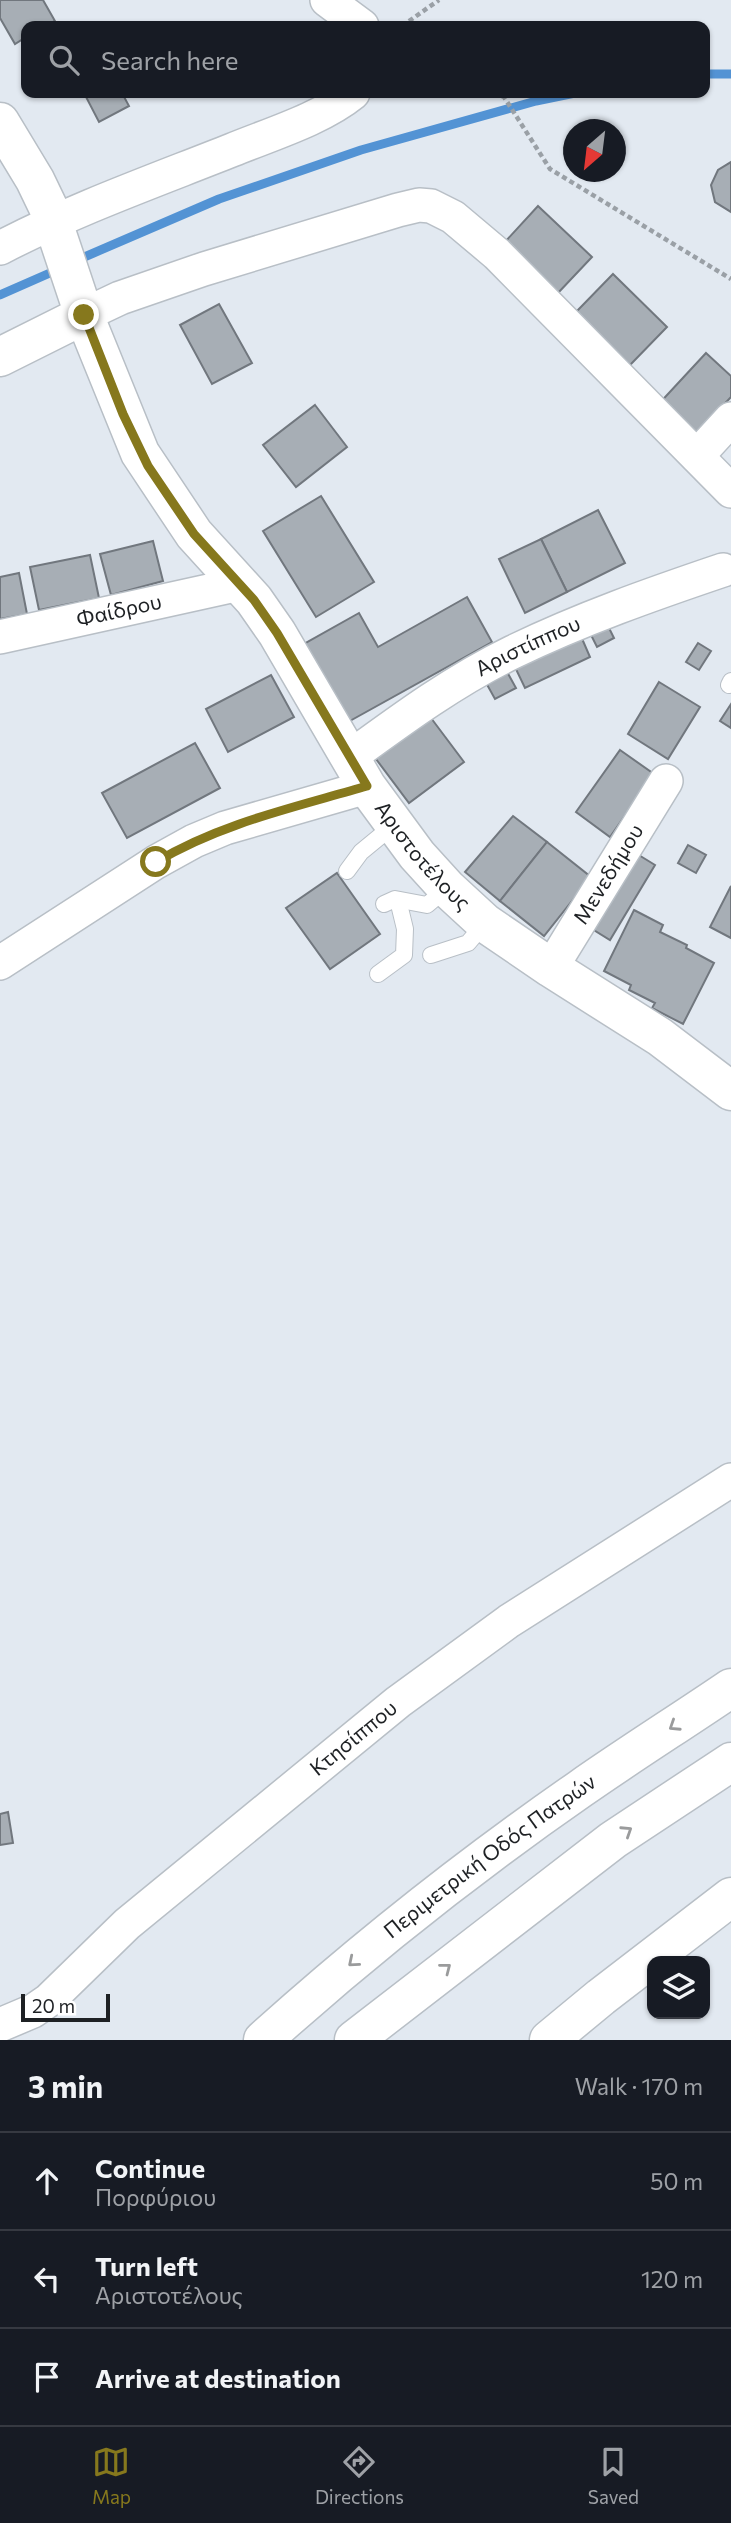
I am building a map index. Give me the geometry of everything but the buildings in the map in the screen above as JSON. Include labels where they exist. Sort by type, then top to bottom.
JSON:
[{"type":"main road","points":[[0,122],[35,180],[55,230]]},
{"type":"main road","name":"Αριστοτέλους","points":[[55,230],[123,414],[144,460],[194,534],[240,584],[284,644],[359,772],[417,855],[447,888],[485,923],[660,1037],[731,1091]]},
{"type":"main road","points":[[0,357],[82,307]]},
{"type":"main road","name":"Περιμετρική Οδός Πατρών","points":[[263,2040],[353,1962],[502,1845],[731,1688]]},
{"type":"main road","points":[[354,2040],[613,1840],[731,1762]]},
{"type":"main road","points":[[549,2040],[731,1897]]},
{"type":"street","points":[[327,0],[355,21]]},
{"type":"street","points":[[0,247],[55,230],[291,126],[346,98]]},
{"type":"street","points":[[82,307],[130,295],[204,269],[398,210],[419,205],[431,206],[453,217],[497,254],[731,491]]},
{"type":"street","points":[[697,456],[731,419]]},
{"type":"street","name":"Αριστίππου","points":[[0,963],[156,862],[194,841],[359,772],[445,691],[512,652],[609,610],[722,569]]},
{"type":"street","name":"Φαίδρου","points":[[0,637],[240,584]]},
{"type":"street","name":"Μενεδήμου","points":[[551,968],[666,781]]},
{"type":"street","name":"Κτησίππου","points":[[0,2025],[33,2011],[48,2000],[127,1924],[398,1702],[509,1621],[731,1480]]},
{"type":"lane","points":[[346,871],[361,852],[395,824]]},
{"type":"lane","points":[[378,974],[404,955],[405,929],[391,902],[427,905],[447,888]]},
{"type":"lane","points":[[430,955],[468,943],[485,923]]},
{"type":"path","points":[[409,21],[439,0]]},
{"type":"path","points":[[505,98],[550,169],[731,279]]},
{"type":"waterway","points":[[710,74],[731,74]]},
{"type":"waterway","points":[[75,261],[219,199],[361,150],[551,98]]},
{"type":"waterway","points":[[0,295],[59,269]]},
{"type":"route","points":[[84,315],[140,453],[194,534],[254,600],[277,633],[367,786],[225,828],[156,862]]}]
